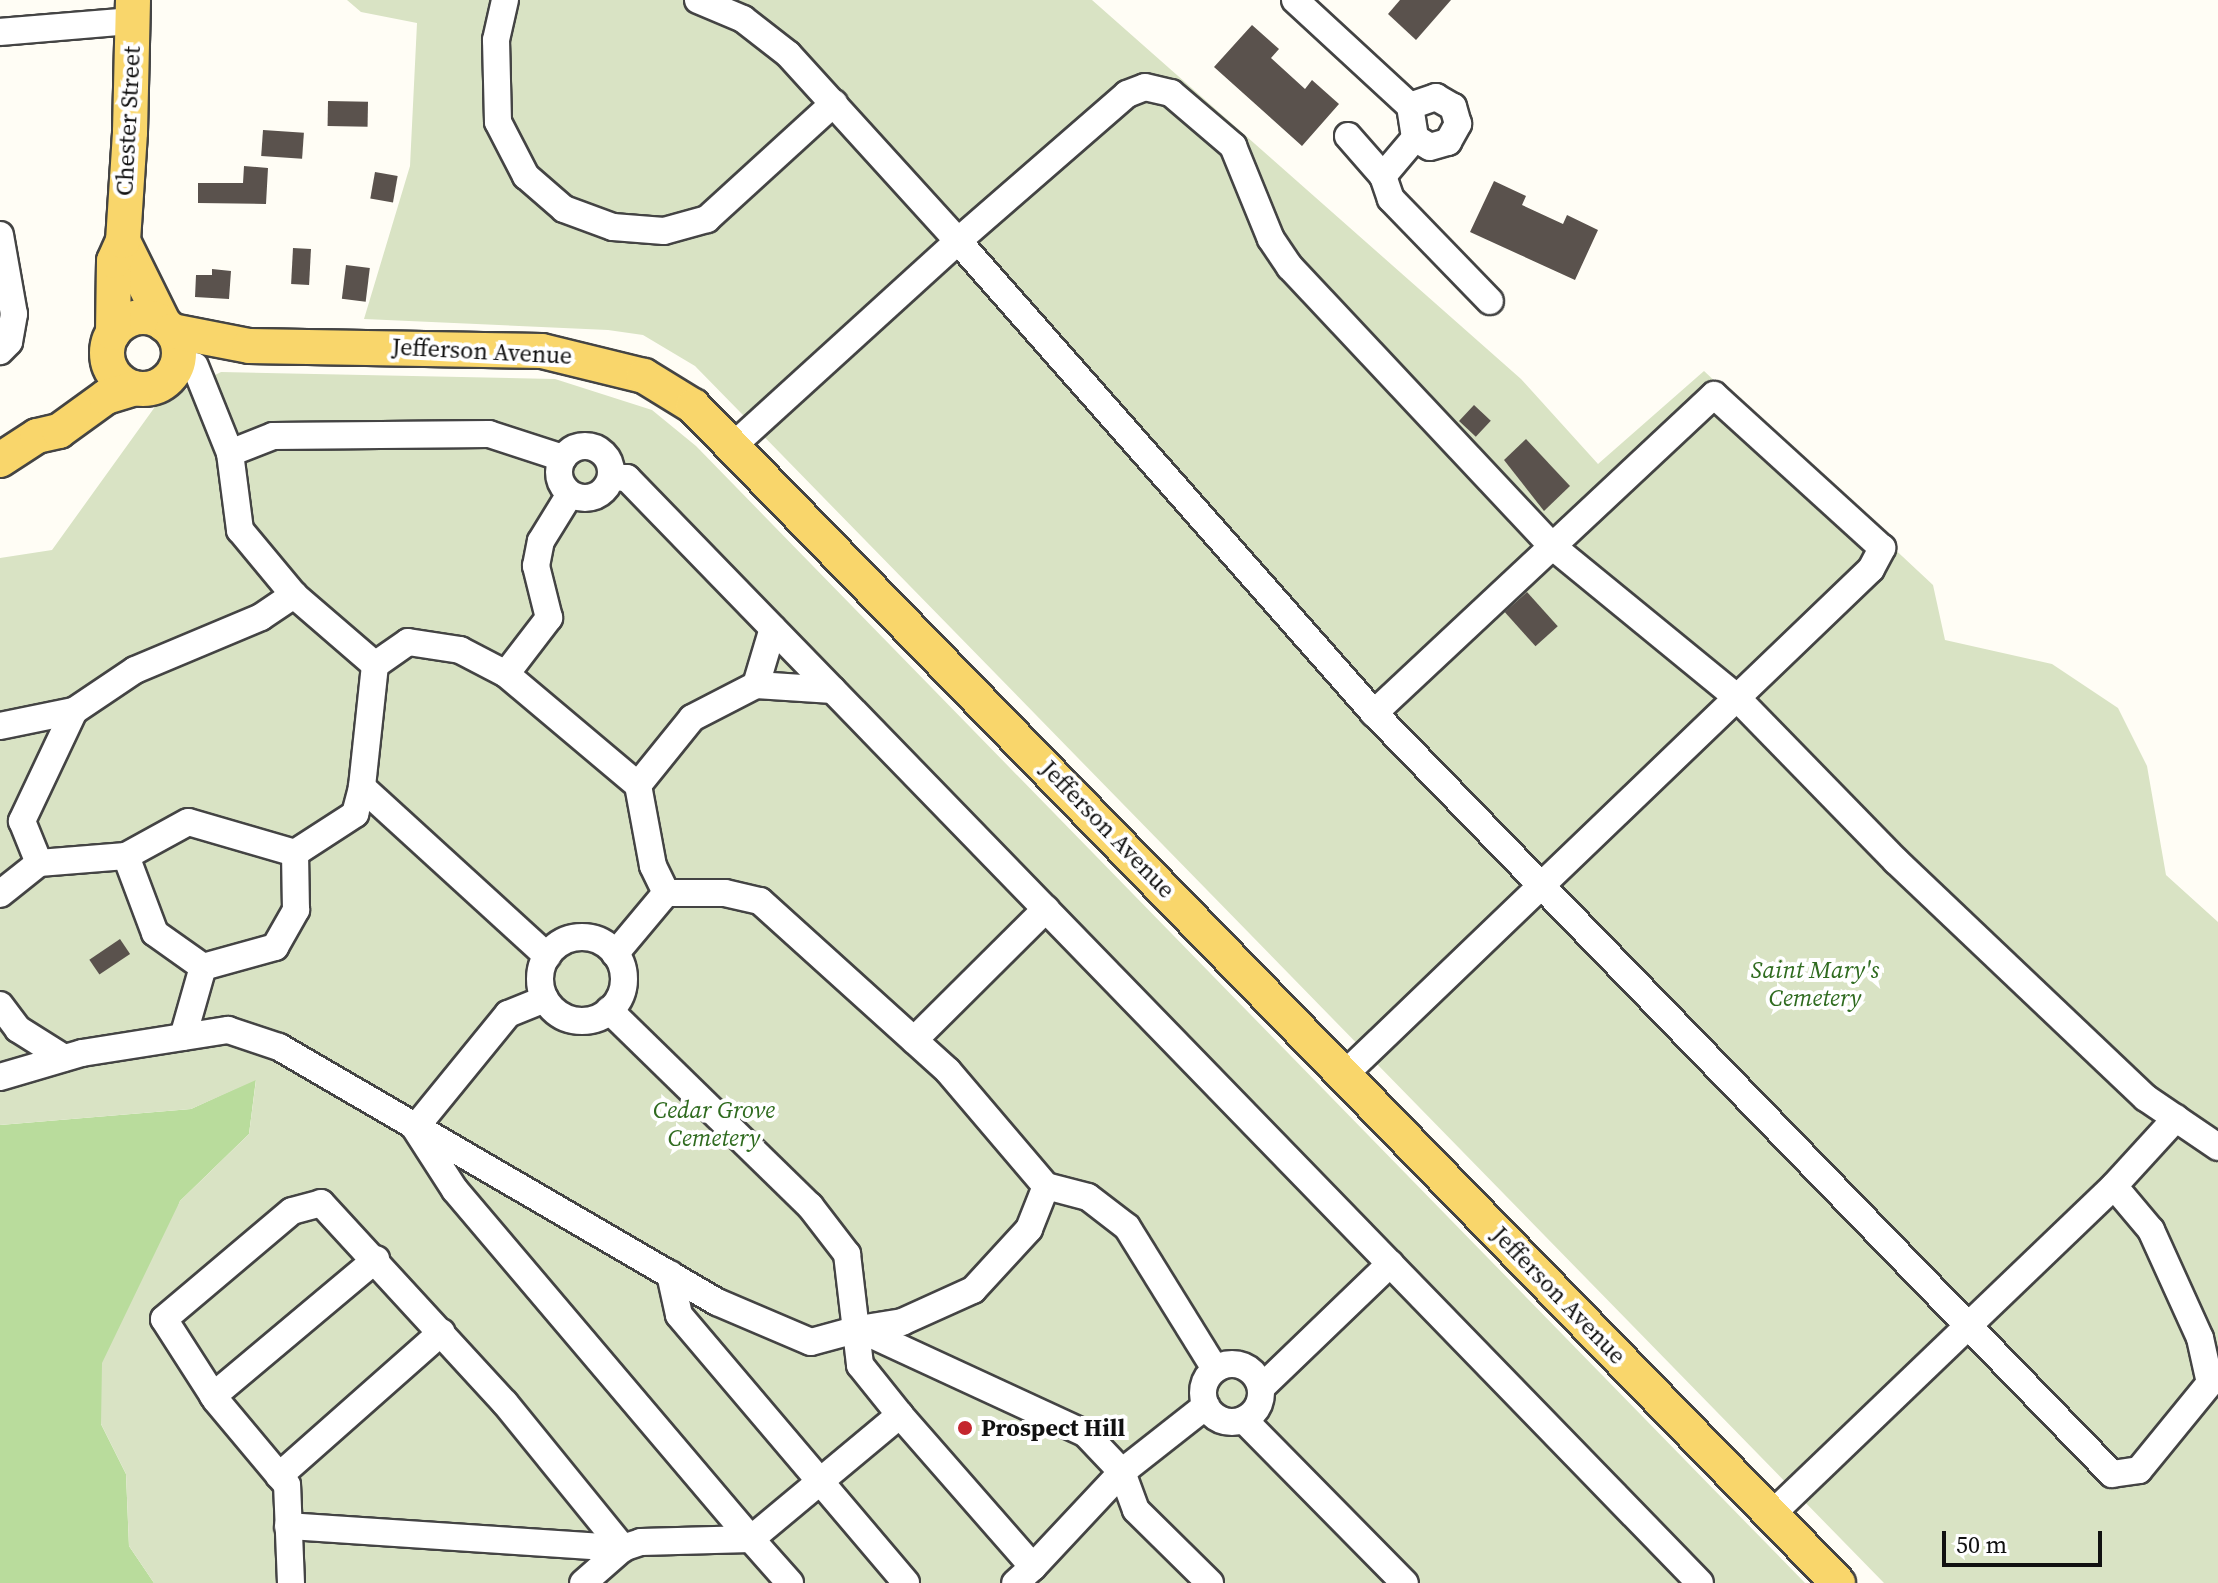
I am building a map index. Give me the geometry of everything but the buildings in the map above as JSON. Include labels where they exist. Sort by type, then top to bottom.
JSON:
[{"type":"main road","name":"Chester Street","points":[[110,341],[114,261],[123,241],[132,10]]},
{"type":"main road","name":"Chester Street","points":[[123,241],[168,328]]},
{"type":"main road","points":[[135,318],[168,328],[178,358],[166,378],[113,374],[110,341],[135,318]]},
{"type":"main road","name":"Jefferson Avenue","points":[[168,328],[249,346],[527,350],[592,359],[644,376],[735,444],[1838,1583]]},
{"type":"main road","name":"Jefferson Avenue","points":[[0,460],[37,436],[110,341]]},
{"type":"main road","name":"Jefferson Avenue","points":[[37,436],[53,434],[106,397],[249,346]]},
{"type":"street","points":[[505,0],[496,40],[498,122],[526,176],[564,209],[613,227],[664,231],[707,219],[834,103]]},
{"type":"street","points":[[698,0],[743,19],[834,103],[1374,713],[1543,882],[1968,1328],[2112,1474],[2139,1470],[2210,1383],[2200,1338],[2151,1230],[2114,1186]]},
{"type":"street","points":[[1295,0],[1410,106],[1415,138],[1383,176]]},
{"type":"street","points":[[0,32],[132,10]]},
{"type":"street","points":[[735,444],[958,241],[1127,94],[1145,87],[1171,93],[1233,146],[1271,239],[1290,267],[1552,546],[1735,696],[1896,861],[2146,1098],[2218,1147]]},
{"type":"street","points":[[1410,106],[1436,97],[1453,107],[1458,124],[1448,142],[1430,147],[1415,138]]},
{"type":"street","points":[[1348,136],[1383,176],[1391,199],[1490,301]]},
{"type":"street","points":[[0,235],[14,314],[9,342],[0,351]]},
{"type":"street","points":[[166,378],[230,453],[240,530],[294,595],[375,665]]},
{"type":"street","points":[[1345,1074],[1735,696],[1871,569],[1882,548],[1714,395],[1374,713]]},
{"type":"street","points":[[230,453],[273,436],[489,434],[563,458]]},
{"type":"street","points":[[579,447],[596,448],[609,460],[611,477],[595,497],[570,494],[560,480],[563,458],[579,447]]},
{"type":"street","points":[[611,477],[627,478],[1700,1583]]},
{"type":"street","points":[[506,674],[549,618],[536,566],[541,541],[570,494]]},
{"type":"street","points":[[0,726],[74,711],[135,670],[261,617],[294,595]]},
{"type":"street","points":[[756,685],[773,628]]},
{"type":"street","points":[[0,894],[39,863],[126,856],[188,822],[295,853],[355,814],[362,787],[375,665],[408,642],[460,650],[506,674],[638,785],[653,866],[666,893]]},
{"type":"street","points":[[638,785],[692,718],[756,685],[833,690]]},
{"type":"street","points":[[39,863],[22,821],[74,711]]},
{"type":"street","points":[[362,787],[547,956]]},
{"type":"street","points":[[203,967],[275,947],[296,910],[295,853]]},
{"type":"street","points":[[126,856],[155,933],[203,967]]},
{"type":"street","points":[[615,954],[666,893]]},
{"type":"street","points":[[666,893],[725,893],[760,901],[948,1071],[1046,1186],[1088,1197],[1127,1227],[1215,1369]]},
{"type":"street","points":[[914,1040],[1046,909]]},
{"type":"street","points":[[578,937],[615,954],[624,980],[609,1010],[577,1021],[545,999],[540,973],[547,956],[578,937]]},
{"type":"street","points":[[183,1037],[203,967]]},
{"type":"street","points":[[415,1128],[508,1014],[545,999]]},
{"type":"street","points":[[0,1005],[18,1029],[64,1058]]},
{"type":"street","points":[[609,1010],[810,1206],[847,1254],[859,1329],[860,1365],[1024,1575],[1122,1472],[1206,1406]]},
{"type":"street","points":[[0,1077],[64,1058],[228,1030],[279,1047],[670,1274],[811,1342],[902,1322],[973,1290],[1029,1229],[1046,1186]]},
{"type":"street","points":[[1772,1514],[2114,1186],[2176,1118]]},
{"type":"street","points":[[415,1128],[455,1190],[790,1583]]},
{"type":"street","points":[[291,1583],[287,1485],[213,1396],[164,1319],[292,1211],[321,1203],[442,1332],[623,1548]]},
{"type":"street","points":[[213,1396],[376,1259]]},
{"type":"street","points":[[1244,1420],[1259,1406],[1262,1387],[1390,1264]]},
{"type":"street","points":[[670,1274],[679,1315],[906,1583]]},
{"type":"street","points":[[859,1329],[1086,1434],[1122,1472],[1136,1510],[1210,1583]]},
{"type":"street","points":[[279,1476],[442,1332]]},
{"type":"street","points":[[1262,1387],[1243,1365],[1215,1369],[1205,1382],[1206,1406],[1218,1419],[1244,1420],[1405,1583]]},
{"type":"street","points":[[288,1526],[623,1548],[641,1542],[751,1539],[900,1415]]},
{"type":"street","points":[[583,1583],[623,1548]]},
{"type":"green space","name":"Saint Mary's Cemetery","points":[[347,0],[1092,0],[1521,379],[1598,464],[1704,371],[1933,585],[1945,640],[2052,664],[2118,708],[2147,766],[2166,875],[2218,922],[2218,1583],[1884,1583],[695,366],[643,335],[608,330],[364,319],[410,166],[417,23],[361,12]]},
{"type":"green space","name":"Cedar Grove Cemetery","points":[[221,372],[555,379],[652,410],[696,446],[1805,1583],[154,1583],[129,1546],[126,1474],[101,1424],[102,1363],[180,1201],[249,1134],[256,1080],[191,1109],[0,1125],[0,558],[52,550],[157,404]]},
{"type":"green space","points":[[256,1079],[249,1134],[180,1201],[101,1424],[126,1474],[129,1546],[154,1583],[0,1583],[0,1125],[191,1109]]},
{"type":"place","name":"Prospect Hill","points":[[965,1428]]}]
